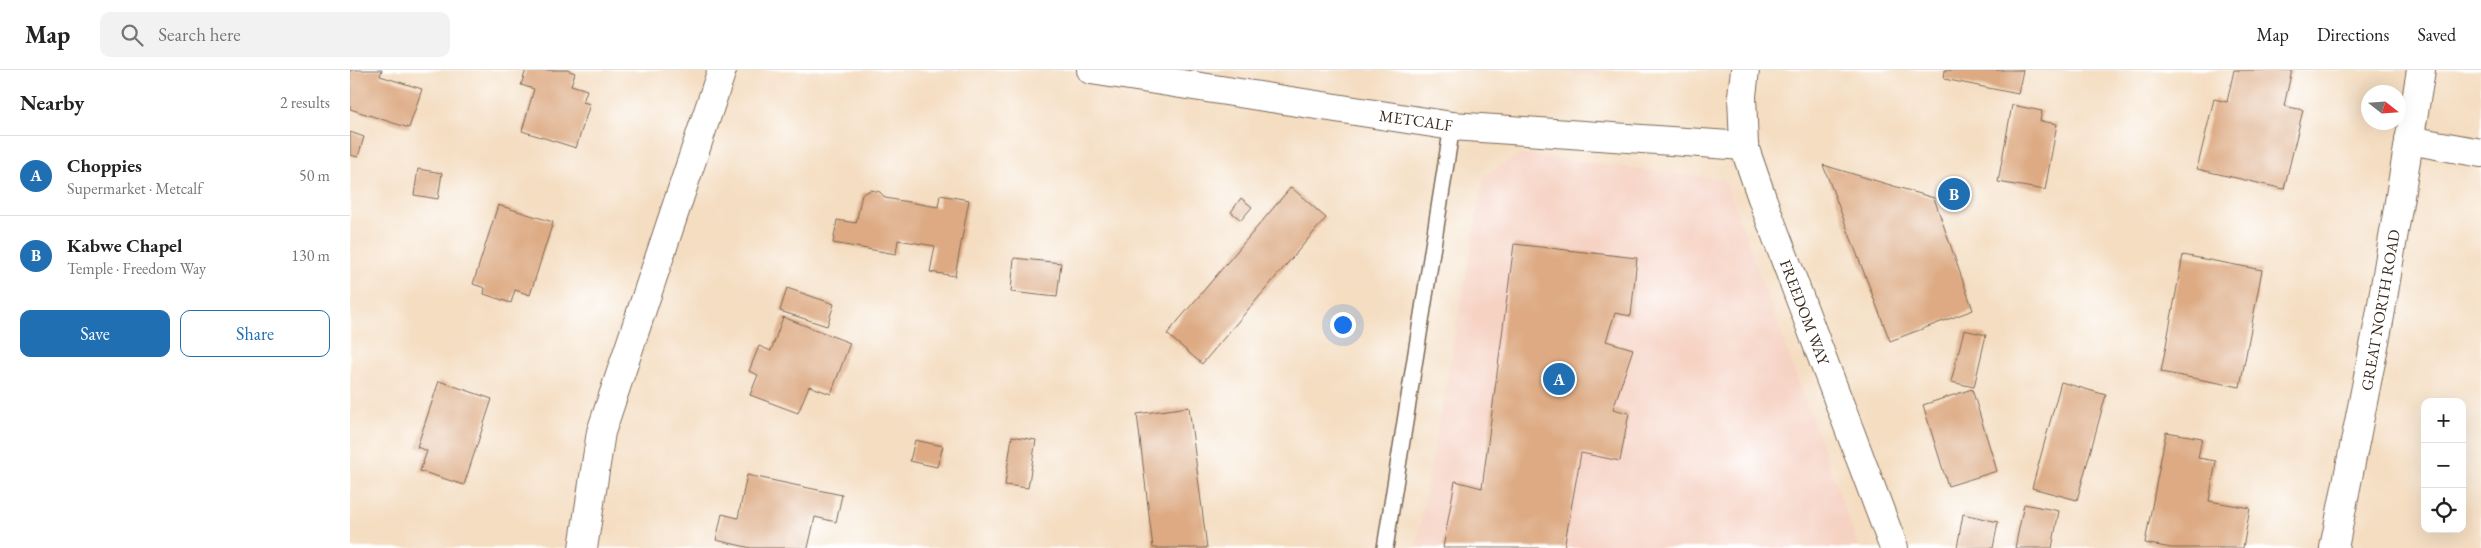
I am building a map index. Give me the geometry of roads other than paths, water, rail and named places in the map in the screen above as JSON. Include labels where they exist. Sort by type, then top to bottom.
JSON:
[{"type":"main road","points":[[583,548],[601,432],[722,70]]},
{"type":"main road","name":"METCALF","points":[[1091,70],[1452,126],[1744,146]]},
{"type":"main road","name":"FREEDOM WAY","points":[[1745,70],[1742,96],[1744,146],[1894,548]]},
{"type":"main road","name":"GREAT NORTH ROAD","points":[[2334,548],[2380,316],[2421,70]]},
{"type":"main road","points":[[2409,140],[2481,153]]},
{"type":"lane","points":[[1385,548],[1452,126]]},
{"type":"place","name":"Kabwe Chapel","points":[[1954,194]]},
{"type":"place","name":"Choppies","points":[[1559,379]]}]
